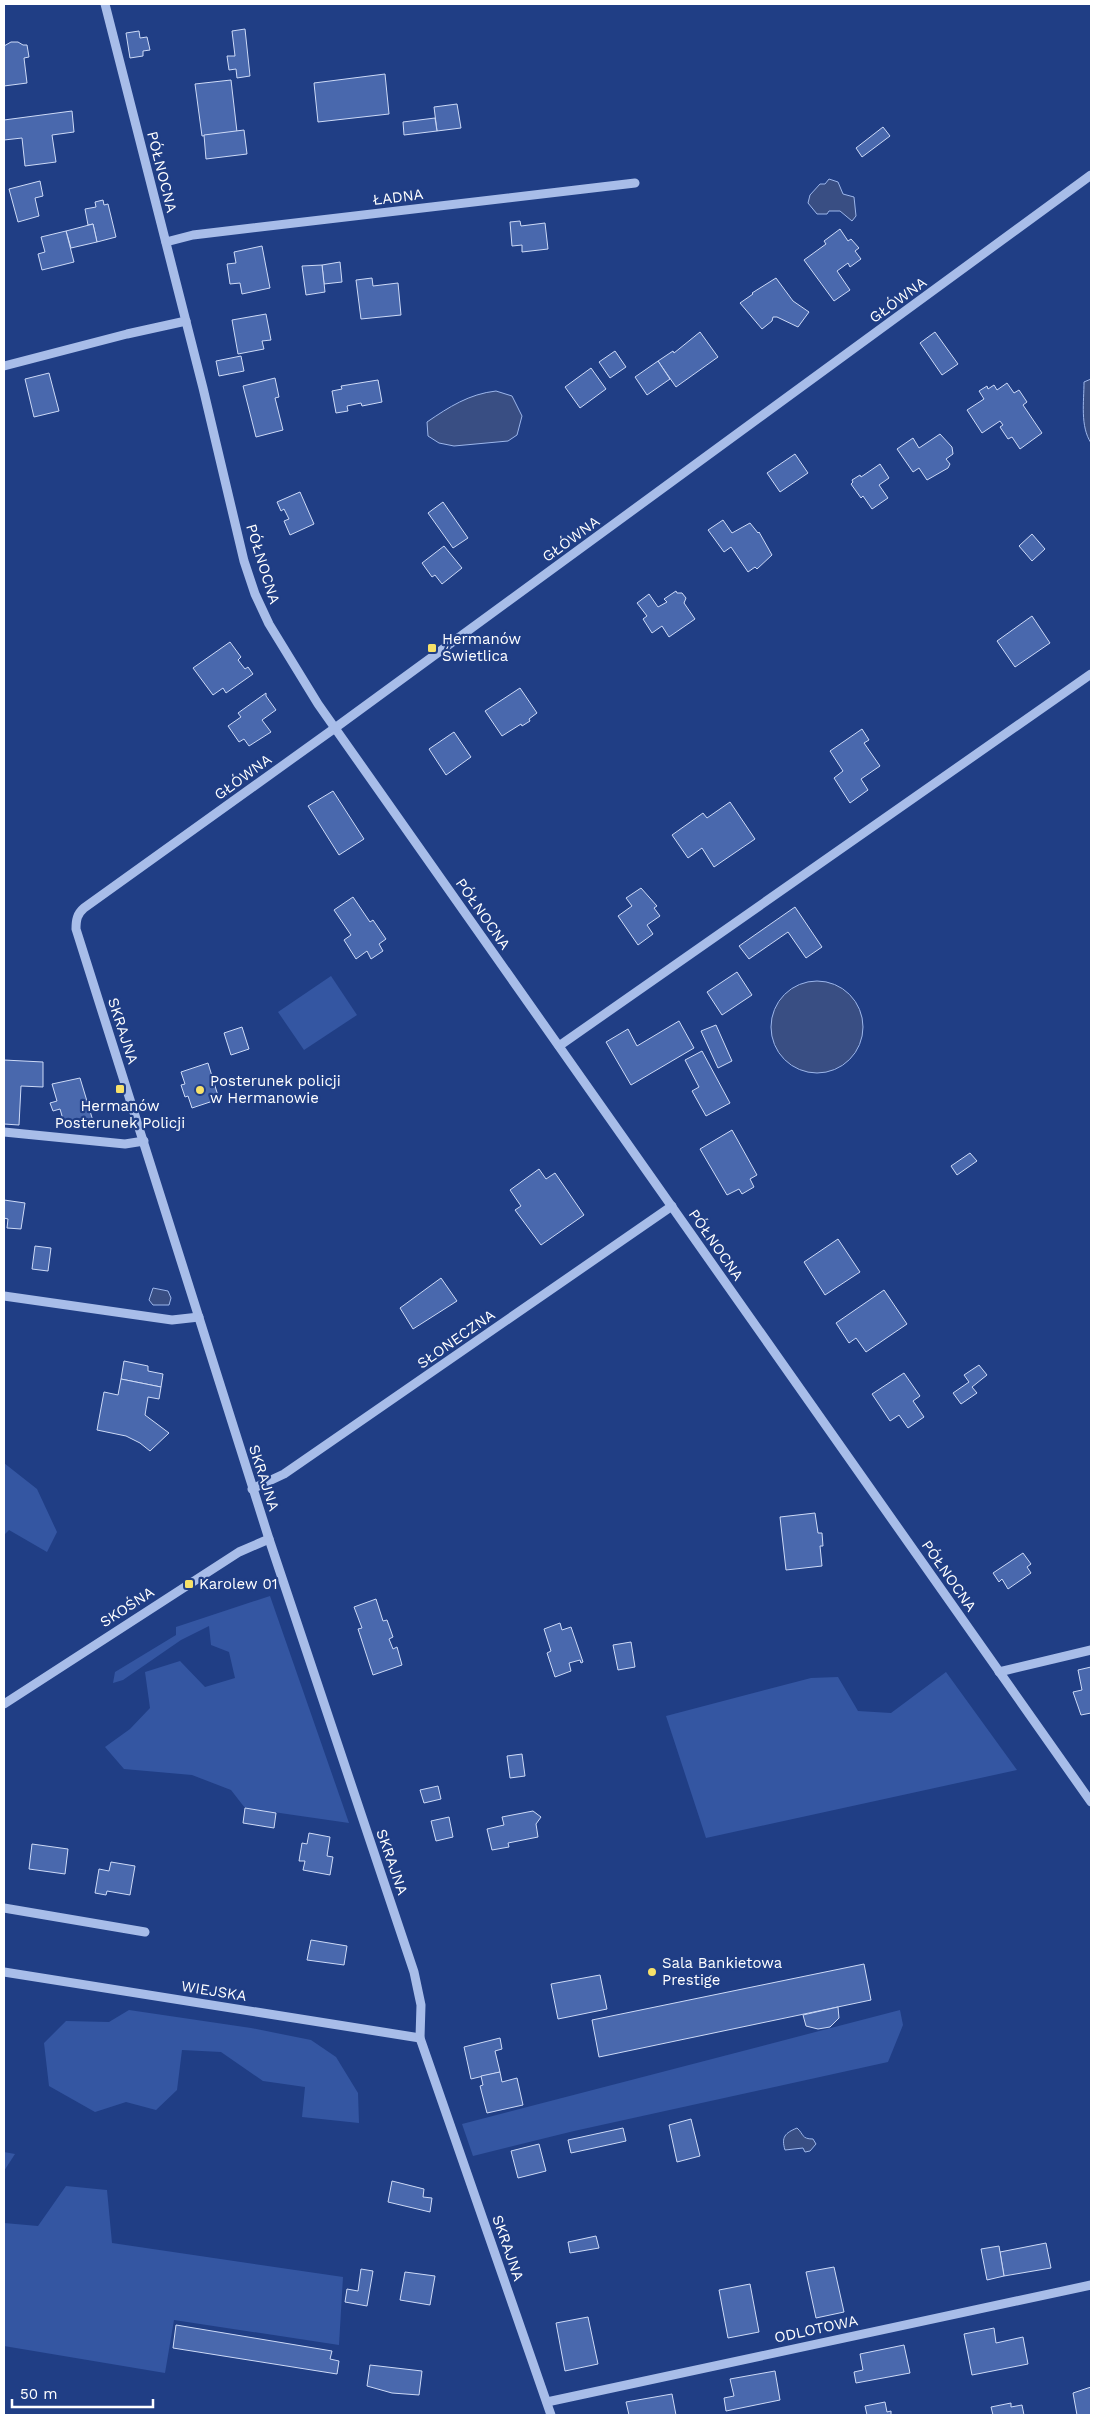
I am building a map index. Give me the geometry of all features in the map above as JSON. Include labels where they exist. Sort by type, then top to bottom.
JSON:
[{"type":"street","name":"PÓŁNOCNA","points":[[105,4],[186,321],[244,560],[255,594],[269,624],[335,728],[1091,1802]]},
{"type":"street","name":"GŁÓWNA","points":[[76,929],[79,912],[84,908],[335,728],[1091,175]]},
{"type":"street","name":"ŁADNA","points":[[166,242],[202,234],[635,183]]},
{"type":"street","points":[[4,366],[127,334],[186,321]]},
{"type":"street","points":[[559,1046],[1091,674]]},
{"type":"street","name":"SKRAJNA","points":[[76,929],[252,1489],[414,1972],[421,2005],[420,2038],[551,2415]]},
{"type":"street","points":[[4,1132],[125,1144],[144,1141]]},
{"type":"street","name":"SŁONECZNA","points":[[252,1489],[284,1474],[672,1206]]},
{"type":"street","points":[[4,1296],[172,1320],[199,1317]]},
{"type":"street","name":"SKOŚNA","points":[[4,1704],[239,1552],[269,1540]]},
{"type":"street","points":[[999,1672],[1091,1650]]},
{"type":"street","points":[[4,1908],[145,1932]]},
{"type":"street","name":"WIEJSKA","points":[[4,1972],[420,2038]]},
{"type":"street","name":"ODLOTOWA","points":[[547,2402],[1091,2284]]},
{"type":"shaded area","points":[[829,179],[838,182],[843,194],[854,197],[856,216],[852,221],[840,211],[817,214],[808,203],[810,195],[820,184],[825,184]]},
{"type":"shaded area","points":[[1091,379],[1091,443],[1085,429],[1083,406],[1084,382]]},
{"type":"shaded area","points":[[496,391],[512,396],[522,416],[517,435],[508,441],[454,446],[439,443],[428,436],[427,422],[435,416],[468,398]]},
{"type":"shaded area","points":[[331,976],[357,1015],[304,1050],[278,1012]]},
{"type":"shaded area","points":[[808,981],[826,981],[843,988],[856,1001],[863,1018],[863,1036],[856,1053],[843,1066],[826,1073],[808,1073],[791,1066],[778,1053],[771,1036],[771,1018],[778,1001],[791,988]]},
{"type":"shaded area","points":[[153,1288],[168,1291],[171,1298],[169,1305],[153,1305],[149,1300]]},
{"type":"shaded area","points":[[4,1463],[37,1489],[57,1532],[47,1552],[9,1530],[4,1535]]},
{"type":"shaded area","points":[[270,1596],[349,1823],[245,1808],[231,1790],[192,1775],[124,1769],[105,1747],[130,1729],[150,1708],[145,1672],[180,1661],[205,1687],[235,1678],[229,1652],[211,1645],[209,1626],[181,1640],[123,1680],[113,1683],[115,1672],[176,1635],[176,1627]]},
{"type":"shaded area","points":[[946,1672],[1017,1770],[706,1838],[666,1716],[811,1678],[838,1677],[858,1711],[891,1713]]},
{"type":"shaded area","points":[[129,2010],[251,2028],[311,2040],[336,2057],[358,2093],[359,2123],[302,2117],[305,2087],[263,2081],[221,2052],[182,2050],[177,2090],[156,2110],[126,2102],[95,2112],[49,2086],[44,2043],[66,2021],[109,2022]]},
{"type":"shaded area","points":[[900,2010],[903,2025],[888,2062],[574,2131],[473,2156],[462,2124]]},
{"type":"shaded area","points":[[797,2128],[805,2137],[813,2139],[816,2144],[810,2151],[805,2152],[803,2148],[785,2150],[785,2136]]},
{"type":"shaded area","points":[[4,2152],[15,2154],[4,2171]]},
{"type":"shaded area","points":[[66,2186],[107,2190],[112,2243],[343,2277],[339,2345],[174,2320],[165,2373],[4,2346],[4,2223],[38,2226]]},
{"type":"building","points":[[245,29],[250,76],[237,78],[236,69],[229,70],[227,56],[235,56],[232,31]]},
{"type":"building","points":[[139,31],[140,38],[147,37],[150,50],[143,51],[143,56],[130,58],[126,33]]},
{"type":"building","points":[[11,42],[27,45],[29,57],[24,58],[27,83],[4,86],[4,46]]},
{"type":"building","points":[[385,74],[389,114],[318,122],[314,83]]},
{"type":"building","points":[[231,80],[237,132],[202,136],[195,84]]},
{"type":"building","points":[[457,104],[461,128],[437,131],[434,107]]},
{"type":"building","points":[[72,111],[74,132],[52,135],[56,162],[25,166],[22,138],[4,140],[4,120]]},
{"type":"building","points":[[435,118],[437,131],[404,135],[403,122]]},
{"type":"building","points":[[883,127],[890,136],[862,157],[856,148]]},
{"type":"building","points":[[244,130],[247,154],[206,159],[204,135]]},
{"type":"building","points":[[40,181],[43,196],[35,198],[39,216],[18,222],[9,189]]},
{"type":"building","points":[[103,200],[104,205],[108,204],[116,237],[97,242],[93,224],[88,225],[85,209],[96,207],[95,202]]},
{"type":"building","points":[[520,221],[521,226],[545,223],[548,249],[522,252],[522,245],[512,246],[510,222]]},
{"type":"building","points":[[93,224],[97,242],[71,248],[66,231]]},
{"type":"building","points":[[840,229],[848,241],[851,239],[859,248],[855,251],[861,259],[850,267],[848,263],[837,271],[850,290],[834,301],[804,260],[826,244],[824,241]]},
{"type":"building","points":[[66,231],[74,262],[42,270],[38,254],[45,252],[41,237]]},
{"type":"building","points":[[262,246],[270,288],[242,294],[240,283],[230,284],[227,264],[236,263],[234,252]]},
{"type":"building","points":[[340,262],[342,282],[324,284],[322,265]]},
{"type":"building","points":[[322,265],[325,292],[306,295],[302,266]]},
{"type":"building","points":[[372,278],[373,286],[398,283],[401,315],[361,319],[356,280]]},
{"type":"building","points":[[776,278],[793,301],[809,312],[798,327],[773,317],[772,321],[762,329],[740,303]]},
{"type":"building","points":[[266,314],[271,340],[262,341],[264,349],[238,354],[232,320]]},
{"type":"building","points":[[700,332],[718,357],[676,387],[658,361],[673,351],[674,353]]},
{"type":"building","points":[[935,332],[958,364],[942,375],[920,343]]},
{"type":"building","points":[[615,351],[626,367],[610,378],[599,362]]},
{"type":"building","points":[[241,356],[244,371],[219,376],[216,361]]},
{"type":"building","points":[[658,361],[670,379],[647,395],[635,377]]},
{"type":"building","points":[[591,368],[606,389],[580,408],[565,387]]},
{"type":"building","points":[[49,373],[59,411],[34,417],[25,379]]},
{"type":"building","points":[[275,378],[279,397],[275,398],[283,430],[256,437],[243,386]]},
{"type":"building","points":[[378,380],[382,402],[362,406],[361,403],[347,406],[348,411],[336,413],[332,391],[342,389],[341,386]]},
{"type":"building","points":[[1007,383],[1014,393],[1019,390],[1027,402],[1023,405],[1042,433],[1020,449],[1012,437],[1008,439],[1000,427],[1003,425],[1000,421],[982,433],[967,410],[984,399],[979,391],[987,386],[988,389],[994,385],[997,390]]},
{"type":"building","points":[[940,434],[952,447],[953,454],[946,459],[950,464],[948,468],[927,480],[919,468],[913,472],[897,449],[913,438],[919,448]]},
{"type":"building","points":[[795,454],[808,473],[780,492],[767,473]]},
{"type":"building","points":[[880,464],[889,478],[879,485],[888,498],[872,509],[851,484],[852,480],[860,475],[861,477]]},
{"type":"building","points":[[300,492],[314,524],[290,535],[284,521],[289,519],[284,509],[281,511],[277,502]]},
{"type":"building","points":[[443,502],[468,538],[453,548],[428,513]]},
{"type":"building","points":[[723,520],[732,533],[750,523],[759,532],[772,555],[757,569],[755,567],[748,572],[731,547],[724,552],[708,530]]},
{"type":"building","points":[[1032,534],[1045,549],[1032,561],[1019,546]]},
{"type":"building","points":[[444,546],[462,568],[442,584],[435,575],[432,577],[422,563]]},
{"type":"building","points":[[676,591],[677,593],[682,593],[686,598],[684,603],[695,619],[669,637],[662,626],[652,633],[643,619],[647,616],[637,603],[649,594],[658,607],[667,602],[664,599]]},
{"type":"building","points":[[1032,616],[1050,643],[1015,667],[997,641]]},
{"type":"building","points":[[230,642],[241,657],[238,660],[245,669],[248,667],[253,674],[226,693],[223,688],[213,695],[193,668]]},
{"type":"building","points":[[520,688],[537,713],[529,719],[530,721],[522,726],[521,724],[502,736],[485,711]]},
{"type":"building","points":[[266,693],[266,696],[276,710],[262,720],[271,732],[249,746],[244,739],[239,742],[228,726],[241,717],[238,713]]},
{"type":"building","points":[[862,729],[869,740],[864,743],[880,766],[861,779],[868,790],[850,803],[834,778],[843,771],[830,751]]},
{"type":"building","points":[[454,732],[471,757],[446,775],[429,749]]},
{"type":"building","points":[[333,791],[364,839],[339,855],[308,806]]},
{"type":"building","points":[[730,802],[755,839],[714,867],[702,848],[688,858],[672,835],[703,813],[707,818]]},
{"type":"building","points":[[641,888],[657,906],[654,908],[660,916],[647,925],[653,934],[638,945],[618,916],[632,906],[626,898]]},
{"type":"building","points":[[353,897],[370,922],[373,920],[386,939],[379,944],[383,951],[371,959],[367,951],[356,959],[344,940],[351,935],[334,910]]},
{"type":"building","points":[[795,907],[822,947],[806,958],[788,932],[749,959],[739,946]]},
{"type":"building","points":[[737,972],[752,995],[722,1015],[707,992]]},
{"type":"building","points":[[679,1021],[694,1048],[631,1085],[606,1042],[628,1029],[637,1046]]},
{"type":"building","points":[[716,1025],[732,1061],[718,1068],[701,1031]]},
{"type":"building","points":[[242,1027],[249,1049],[231,1055],[224,1033]]},
{"type":"building","points":[[702,1051],[730,1103],[706,1116],[692,1091],[699,1087],[685,1060]]},
{"type":"building","points":[[4,1060],[43,1062],[43,1087],[21,1086],[19,1125],[4,1124]]},
{"type":"building","name":"Posterunek policji w Hermanowie","points":[[208,1063],[219,1099],[192,1108],[188,1096],[185,1097],[181,1085],[185,1084],[181,1072]]},
{"type":"building","points":[[80,1078],[93,1121],[65,1126],[60,1109],[53,1111],[50,1103],[57,1101],[52,1084]]},
{"type":"building","points":[[732,1130],[757,1175],[750,1179],[754,1187],[742,1194],[739,1189],[727,1195],[700,1149]]},
{"type":"building","points":[[970,1153],[977,1161],[957,1175],[951,1166]]},
{"type":"building","points":[[539,1169],[546,1179],[555,1173],[584,1215],[541,1245],[515,1210],[521,1206],[510,1190]]},
{"type":"building","points":[[4,1200],[25,1203],[21,1229],[7,1228],[8,1219],[4,1218]]},
{"type":"building","points":[[838,1239],[860,1272],[825,1295],[804,1262]]},
{"type":"building","points":[[35,1246],[51,1248],[48,1271],[32,1269]]},
{"type":"building","points":[[441,1278],[457,1301],[413,1329],[400,1308]]},
{"type":"building","points":[[884,1290],[907,1324],[866,1352],[856,1338],[849,1343],[836,1323]]},
{"type":"building","points":[[124,1361],[148,1366],[148,1371],[163,1374],[161,1387],[121,1379]]},
{"type":"building","points":[[979,1365],[987,1375],[972,1387],[977,1393],[961,1404],[953,1393],[969,1382],[964,1375]]},
{"type":"building","points":[[904,1373],[920,1396],[913,1401],[924,1417],[908,1428],[899,1415],[890,1421],[872,1394]]},
{"type":"building","points":[[121,1379],[161,1387],[159,1399],[148,1397],[145,1415],[169,1433],[150,1451],[126,1436],[97,1430],[104,1392],[118,1395]]},
{"type":"building","points":[[815,1513],[818,1533],[822,1533],[823,1546],[820,1546],[822,1566],[786,1570],[780,1517]]},
{"type":"building","points":[[1023,1553],[1031,1564],[1027,1567],[1031,1573],[1008,1589],[1002,1579],[999,1582],[993,1573]]},
{"type":"building","points":[[376,1599],[383,1621],[387,1620],[393,1637],[389,1639],[393,1649],[397,1647],[402,1665],[373,1675],[358,1629],[362,1628],[354,1607]]},
{"type":"building","points":[[560,1623],[562,1630],[571,1627],[583,1662],[581,1663],[580,1660],[569,1663],[571,1671],[555,1677],[547,1653],[551,1651],[544,1629]]},
{"type":"building","points":[[631,1642],[635,1667],[618,1670],[613,1645]]},
{"type":"building","points":[[1091,1667],[1091,1713],[1081,1715],[1073,1692],[1082,1690],[1078,1670]]},
{"type":"building","points":[[522,1754],[525,1776],[510,1778],[507,1756]]},
{"type":"building","points":[[438,1786],[441,1799],[424,1803],[420,1790]]},
{"type":"building","points":[[245,1808],[276,1813],[274,1828],[243,1823]]},
{"type":"building","points":[[533,1811],[541,1817],[536,1824],[538,1837],[508,1843],[509,1847],[492,1850],[487,1829],[504,1825],[502,1817]]},
{"type":"building","points":[[449,1817],[453,1837],[436,1841],[431,1821]]},
{"type":"building","points":[[309,1833],[330,1837],[327,1856],[333,1857],[330,1875],[303,1870],[305,1861],[299,1861],[302,1843],[307,1844]]},
{"type":"building","points":[[32,1844],[68,1849],[65,1874],[29,1869]]},
{"type":"building","points":[[111,1862],[135,1866],[130,1895],[107,1891],[106,1895],[95,1893],[99,1869],[109,1871]]},
{"type":"building","points":[[311,1940],[347,1946],[344,1965],[307,1960]]},
{"type":"building","points":[[864,1964],[871,2000],[599,2057],[592,2020]]},
{"type":"building","points":[[600,1975],[607,2009],[558,2019],[551,1984]]},
{"type":"building","points":[[838,2007],[839,2018],[830,2027],[818,2029],[806,2026],[803,2015]]},
{"type":"building","points":[[500,2038],[502,2049],[495,2051],[500,2072],[471,2079],[464,2047]]},
{"type":"building","points":[[500,2072],[502,2082],[517,2078],[523,2105],[487,2113],[480,2086],[483,2085],[481,2076]]},
{"type":"building","points":[[691,2119],[700,2156],[677,2162],[669,2125]]},
{"type":"building","points":[[623,2128],[626,2141],[571,2153],[568,2140]]},
{"type":"building","points":[[539,2144],[546,2171],[518,2178],[511,2151]]},
{"type":"building","points":[[392,2181],[424,2189],[423,2197],[432,2198],[430,2212],[388,2202]]},
{"type":"building","points":[[596,2236],[599,2248],[570,2253],[568,2242]]},
{"type":"building","points":[[1046,2243],[1051,2268],[1004,2276],[1000,2252]]},
{"type":"building","points":[[999,2246],[1004,2276],[987,2280],[981,2249]]},
{"type":"building","points":[[834,2267],[844,2312],[816,2318],[806,2272]]},
{"type":"building","points":[[361,2269],[373,2271],[367,2306],[345,2302],[347,2289],[358,2291]]},
{"type":"building","points":[[405,2272],[435,2276],[430,2305],[400,2300]]},
{"type":"building","points":[[750,2284],[759,2332],[728,2338],[719,2290]]},
{"type":"building","points":[[588,2317],[598,2364],[565,2371],[556,2323]]},
{"type":"building","points":[[176,2325],[332,2351],[330,2359],[339,2361],[337,2374],[173,2348]]},
{"type":"building","points":[[994,2328],[996,2343],[1023,2337],[1028,2364],[972,2375],[964,2334]]},
{"type":"building","points":[[904,2345],[910,2373],[856,2383],[854,2372],[863,2370],[860,2354]]},
{"type":"building","points":[[370,2365],[422,2371],[419,2395],[392,2393],[367,2386]]},
{"type":"building","points":[[775,2371],[780,2400],[726,2411],[724,2398],[734,2396],[730,2379]]},
{"type":"building","points":[[1091,2387],[1091,2415],[1077,2415],[1073,2393]]},
{"type":"building","points":[[672,2394],[676,2415],[629,2415],[626,2402]]},
{"type":"building","points":[[885,2402],[887,2412],[891,2411],[891,2415],[867,2415],[865,2406]]},
{"type":"building","points":[[1011,2403],[1011,2407],[1022,2405],[1024,2415],[993,2415],[991,2407]]},
{"type":"place","name":"Hermanów Świetlica","points":[[432,648]]},
{"type":"place","name":"Hermanów Posterunek Policji","points":[[120,1089]]},
{"type":"place","name":"Posterunek policji w Hermanowie","points":[[200,1090]]},
{"type":"place","name":"Karolew 01","points":[[189,1584]]},
{"type":"place","name":"Sala Bankietowa Prestige","points":[[652,1972]]}]
